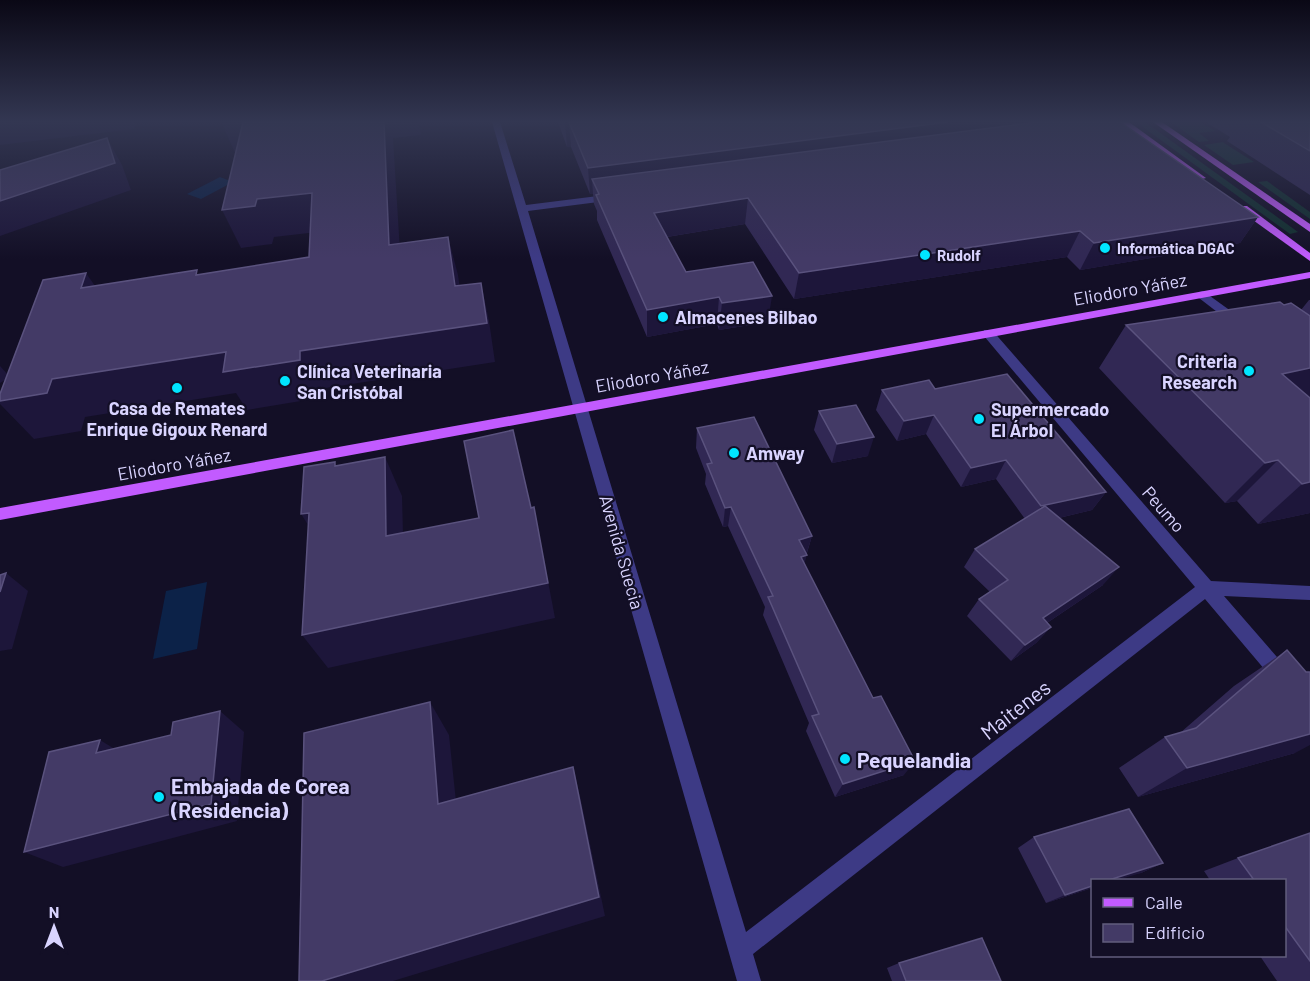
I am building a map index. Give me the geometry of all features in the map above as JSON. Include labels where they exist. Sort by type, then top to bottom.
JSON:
[{"type":"main road","points":[[1187,168],[1208,183]]},
{"type":"main road","points":[[1222,168],[1310,229]]},
{"type":"main road","points":[[1237,204],[1310,258]]},
{"type":"main road","name":"Eliodoro Yáñez","points":[[0,514],[1310,275]]},
{"type":"street","name":"Avenida Suecia","points":[[510,168],[749,981]]},
{"type":"street","points":[[522,209],[629,195]]},
{"type":"street","points":[[1203,295],[1252,334]]},
{"type":"street","name":"Peumo","points":[[988,333],[1310,709]]},
{"type":"street","points":[[1206,588],[1310,593]]},
{"type":"street","name":"Maitenes","points":[[740,950],[1206,588]]},
{"type":"green space","points":[[1199,168],[1209,168],[1298,232],[1290,234]]},
{"type":"green space","points":[[1267,181],[1310,212],[1310,219],[1258,182]]},
{"type":"water","points":[[220,177],[233,182],[201,199],[187,194]]},
{"type":"water","points":[[207,582],[197,649],[153,659],[166,591]]},
{"type":"building","points":[[7,168],[101,168],[0,201],[0,170]]},
{"type":"building","points":[[232,168],[386,168],[389,245],[448,237],[455,286],[481,283],[487,323],[300,351],[300,360],[223,372],[226,352],[52,379],[47,393],[0,401],[0,394],[43,280],[86,273],[81,288],[197,270],[196,275],[309,257],[312,193],[257,199],[255,206],[222,210]]},
{"type":"building","points":[[680,168],[1187,168],[1258,217],[1094,243],[1080,231],[799,273],[748,198],[654,213],[686,272],[753,262],[772,296],[722,303],[719,297],[647,310],[596,195],[599,194],[592,179]]},
{"type":"building","points":[[1280,302],[1284,305],[1291,303],[1310,316],[1310,368],[1282,374],[1310,398],[1310,482],[1302,484],[1278,460],[1265,463],[1126,325]]},
{"type":"building","points":[[1007,374],[1106,492],[1041,506],[1006,460],[971,468],[934,415],[904,421],[882,390],[929,380],[935,389]]},
{"type":"building","points":[[856,405],[874,437],[837,444],[819,411]]},
{"type":"building","points":[[754,417],[812,536],[799,540],[807,555],[801,557],[873,698],[881,696],[915,761],[843,784],[812,716],[819,714],[768,597],[773,596],[731,507],[725,508],[707,464],[712,463],[697,428]]},
{"type":"building","points":[[513,430],[531,508],[534,507],[548,583],[302,635],[309,513],[301,514],[304,467],[335,462],[335,466],[385,457],[386,536],[479,518],[464,441]]},
{"type":"building","points":[[1045,506],[1119,567],[1043,618],[1051,627],[1025,645],[979,599],[1008,580],[975,549]]},
{"type":"building","points":[[6,573],[0,592],[0,575]]},
{"type":"building","points":[[1287,650],[1306,672],[1310,672],[1310,734],[1187,768],[1165,737],[1196,728]]},
{"type":"building","points":[[430,702],[438,804],[573,767],[599,897],[322,981],[299,981],[304,733]]},
{"type":"building","points":[[220,711],[211,804],[24,852],[49,752],[100,740],[96,753],[171,735],[173,722]]},
{"type":"building","points":[[1129,809],[1163,863],[1112,879],[1091,879],[1091,886],[1065,895],[1034,837]]},
{"type":"building","points":[[1310,833],[1310,961],[1286,928],[1286,879],[1253,879],[1238,858]]},
{"type":"building","points":[[982,938],[1001,981],[906,981],[899,963]]},
{"type":"place","name":"Informática DGAC","points":[[1105,248]]},
{"type":"place","name":"Rudolf","points":[[925,255]]},
{"type":"place","name":"Almacenes Bilbao","points":[[663,317]]},
{"type":"place","name":"Criteria Research","points":[[1249,371]]},
{"type":"place","name":"Clínica Veterinaria San Cristóbal","points":[[285,381]]},
{"type":"place","name":"Casa de Remates Enrique Gigoux Renard","points":[[177,388]]},
{"type":"place","name":"Supermercado El Árbol","points":[[979,419]]},
{"type":"place","name":"Amway","points":[[734,453]]},
{"type":"place","name":"Pequelandia","points":[[845,759]]},
{"type":"place","name":"Embajada de Corea (Residencia)","points":[[159,797]]}]
